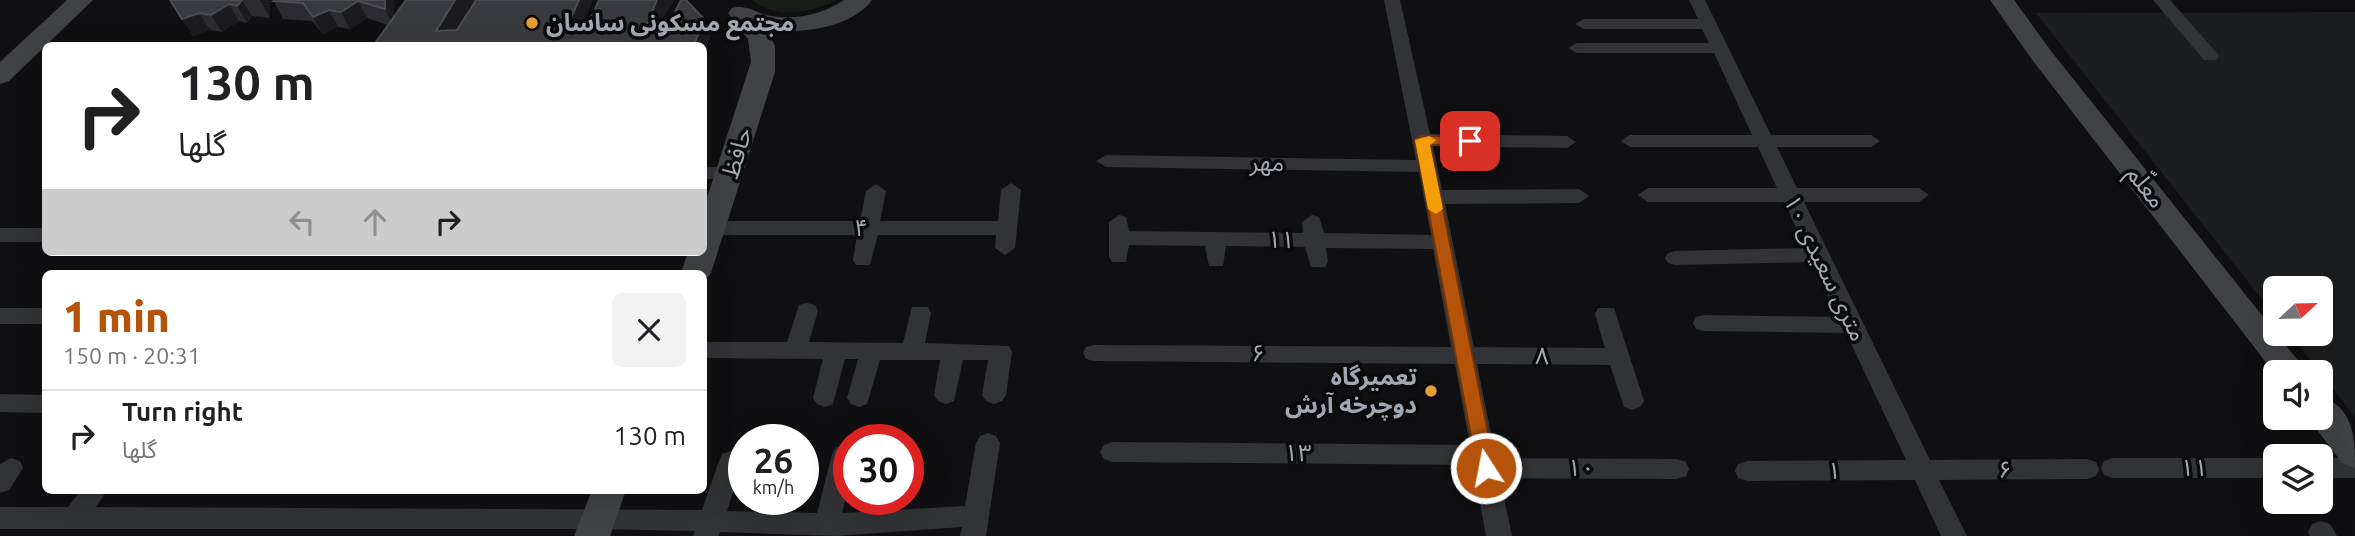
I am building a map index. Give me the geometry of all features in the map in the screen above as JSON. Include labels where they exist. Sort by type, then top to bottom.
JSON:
[{"type":"street","points":[[0,76],[81,0]]},
{"type":"street","points":[[1392,0],[1428,166],[1499,536]]},
{"type":"street","name":"۱۰ متری سعیدی","points":[[1697,0],[1954,536]]},
{"type":"street","name":"معلّم","points":[[2002,0],[2042,56],[2282,360]]},
{"type":"street","points":[[2161,0],[2210,56]]},
{"type":"street","points":[[728,4],[754,20],[777,24],[802,23],[829,17],[859,2]]},
{"type":"street","name":"حافظ","points":[[728,4],[755,26],[764,44],[762,72]]},
{"type":"street","name":"حافظ","points":[[707,244],[713,228],[717,173],[762,72],[784,42],[800,30],[829,17]]},
{"type":"street","points":[[1584,24],[1708,24]]},
{"type":"street","points":[[1577,48],[1720,48]]},
{"type":"street","points":[[1422,140],[1567,142]]},
{"type":"street","points":[[1630,141],[1871,141]]},
{"type":"street","name":"مهر","points":[[1106,161],[1428,166]]},
{"type":"street","name":"۴","points":[[713,228],[869,228],[1006,238],[1012,190]]},
{"type":"street","points":[[863,260],[876,191]]},
{"type":"street","points":[[1648,195],[1919,195]]},
{"type":"street","points":[[1434,197],[1579,196]]},
{"type":"street","points":[[1314,231],[1318,262]]},
{"type":"street","name":"۱۱","points":[[1119,239],[1215,239],[1314,231],[1442,242]]},
{"type":"street","points":[[0,235],[42,235]]},
{"type":"street","points":[[1215,239],[1216,261]]},
{"type":"street","points":[[1675,258],[1819,255]]},
{"type":"street","points":[[796,351],[807,311]]},
{"type":"street","points":[[912,351],[920,313]]},
{"type":"street","points":[[1606,314],[1632,401]]},
{"type":"street","points":[[0,316],[42,316]]},
{"type":"street","points":[[1704,323],[1853,325]]},
{"type":"street","points":[[707,350],[1002,352],[995,395]]},
{"type":"street","points":[[825,398],[835,351]]},
{"type":"street","points":[[859,398],[871,351]]},
{"type":"street","points":[[946,395],[953,351]]},
{"type":"street","name":"۶","points":[[1094,353],[1464,354]]},
{"type":"street","name":"۸","points":[[1464,354],[1619,358]]},
{"type":"street","points":[[0,403],[42,404]]},
{"type":"street","points":[[2333,426],[2355,454]]},
{"type":"street","points":[[0,518],[75,518],[126,527],[600,515],[709,528],[826,530],[974,526],[988,443]]},
{"type":"street","name":"۱۳","points":[[1112,452],[1485,461]]},
{"type":"street","name":"۱۰","points":[[1485,461],[1677,469]]},
{"type":"street","name":"۱۱","points":[[2113,468],[2263,468]]},
{"type":"street","points":[[2333,468],[2355,468]]},
{"type":"street","name":"۶","points":[[1922,470],[2087,469]]},
{"type":"street","points":[[709,528],[728,470]]},
{"type":"street","name":"۱","points":[[1747,471],[1922,470]]},
{"type":"street","points":[[75,518],[92,494]]},
{"type":"street","points":[[826,530],[833,500]]},
{"type":"shaded area","points":[[752,0],[836,0],[816,9],[782,12],[761,6]]},
{"type":"shaded area","points":[[2355,12],[2355,417],[2333,389],[2333,360],[2310,360],[2299,346],[2333,346],[2333,276],[2263,276],[2263,301],[2036,13]]},
{"type":"building","points":[[170,0],[242,0],[237,6],[229,4],[211,15],[199,13],[182,19]]},
{"type":"building","points":[[385,0],[385,9],[358,1],[341,12],[329,10],[313,17],[303,3],[274,1]]},
{"type":"building","points":[[406,0],[455,0],[436,31],[457,30],[476,0],[579,0],[565,31],[586,30],[599,0],[657,0],[644,31],[666,30],[681,0],[686,0],[705,20],[695,42],[376,42]]},
{"type":"slow traffic","points":[[1429,140],[1422,140],[1436,209]]},
{"type":"place","name":"مجتمع مسکونی ساسان","points":[[532,23]]},
{"type":"place","name":"تعمیرگاه دوچرخه آرش","points":[[1431,391]]},
{"type":"route","points":[[1470,141],[1422,140],[1486,468]]}]
